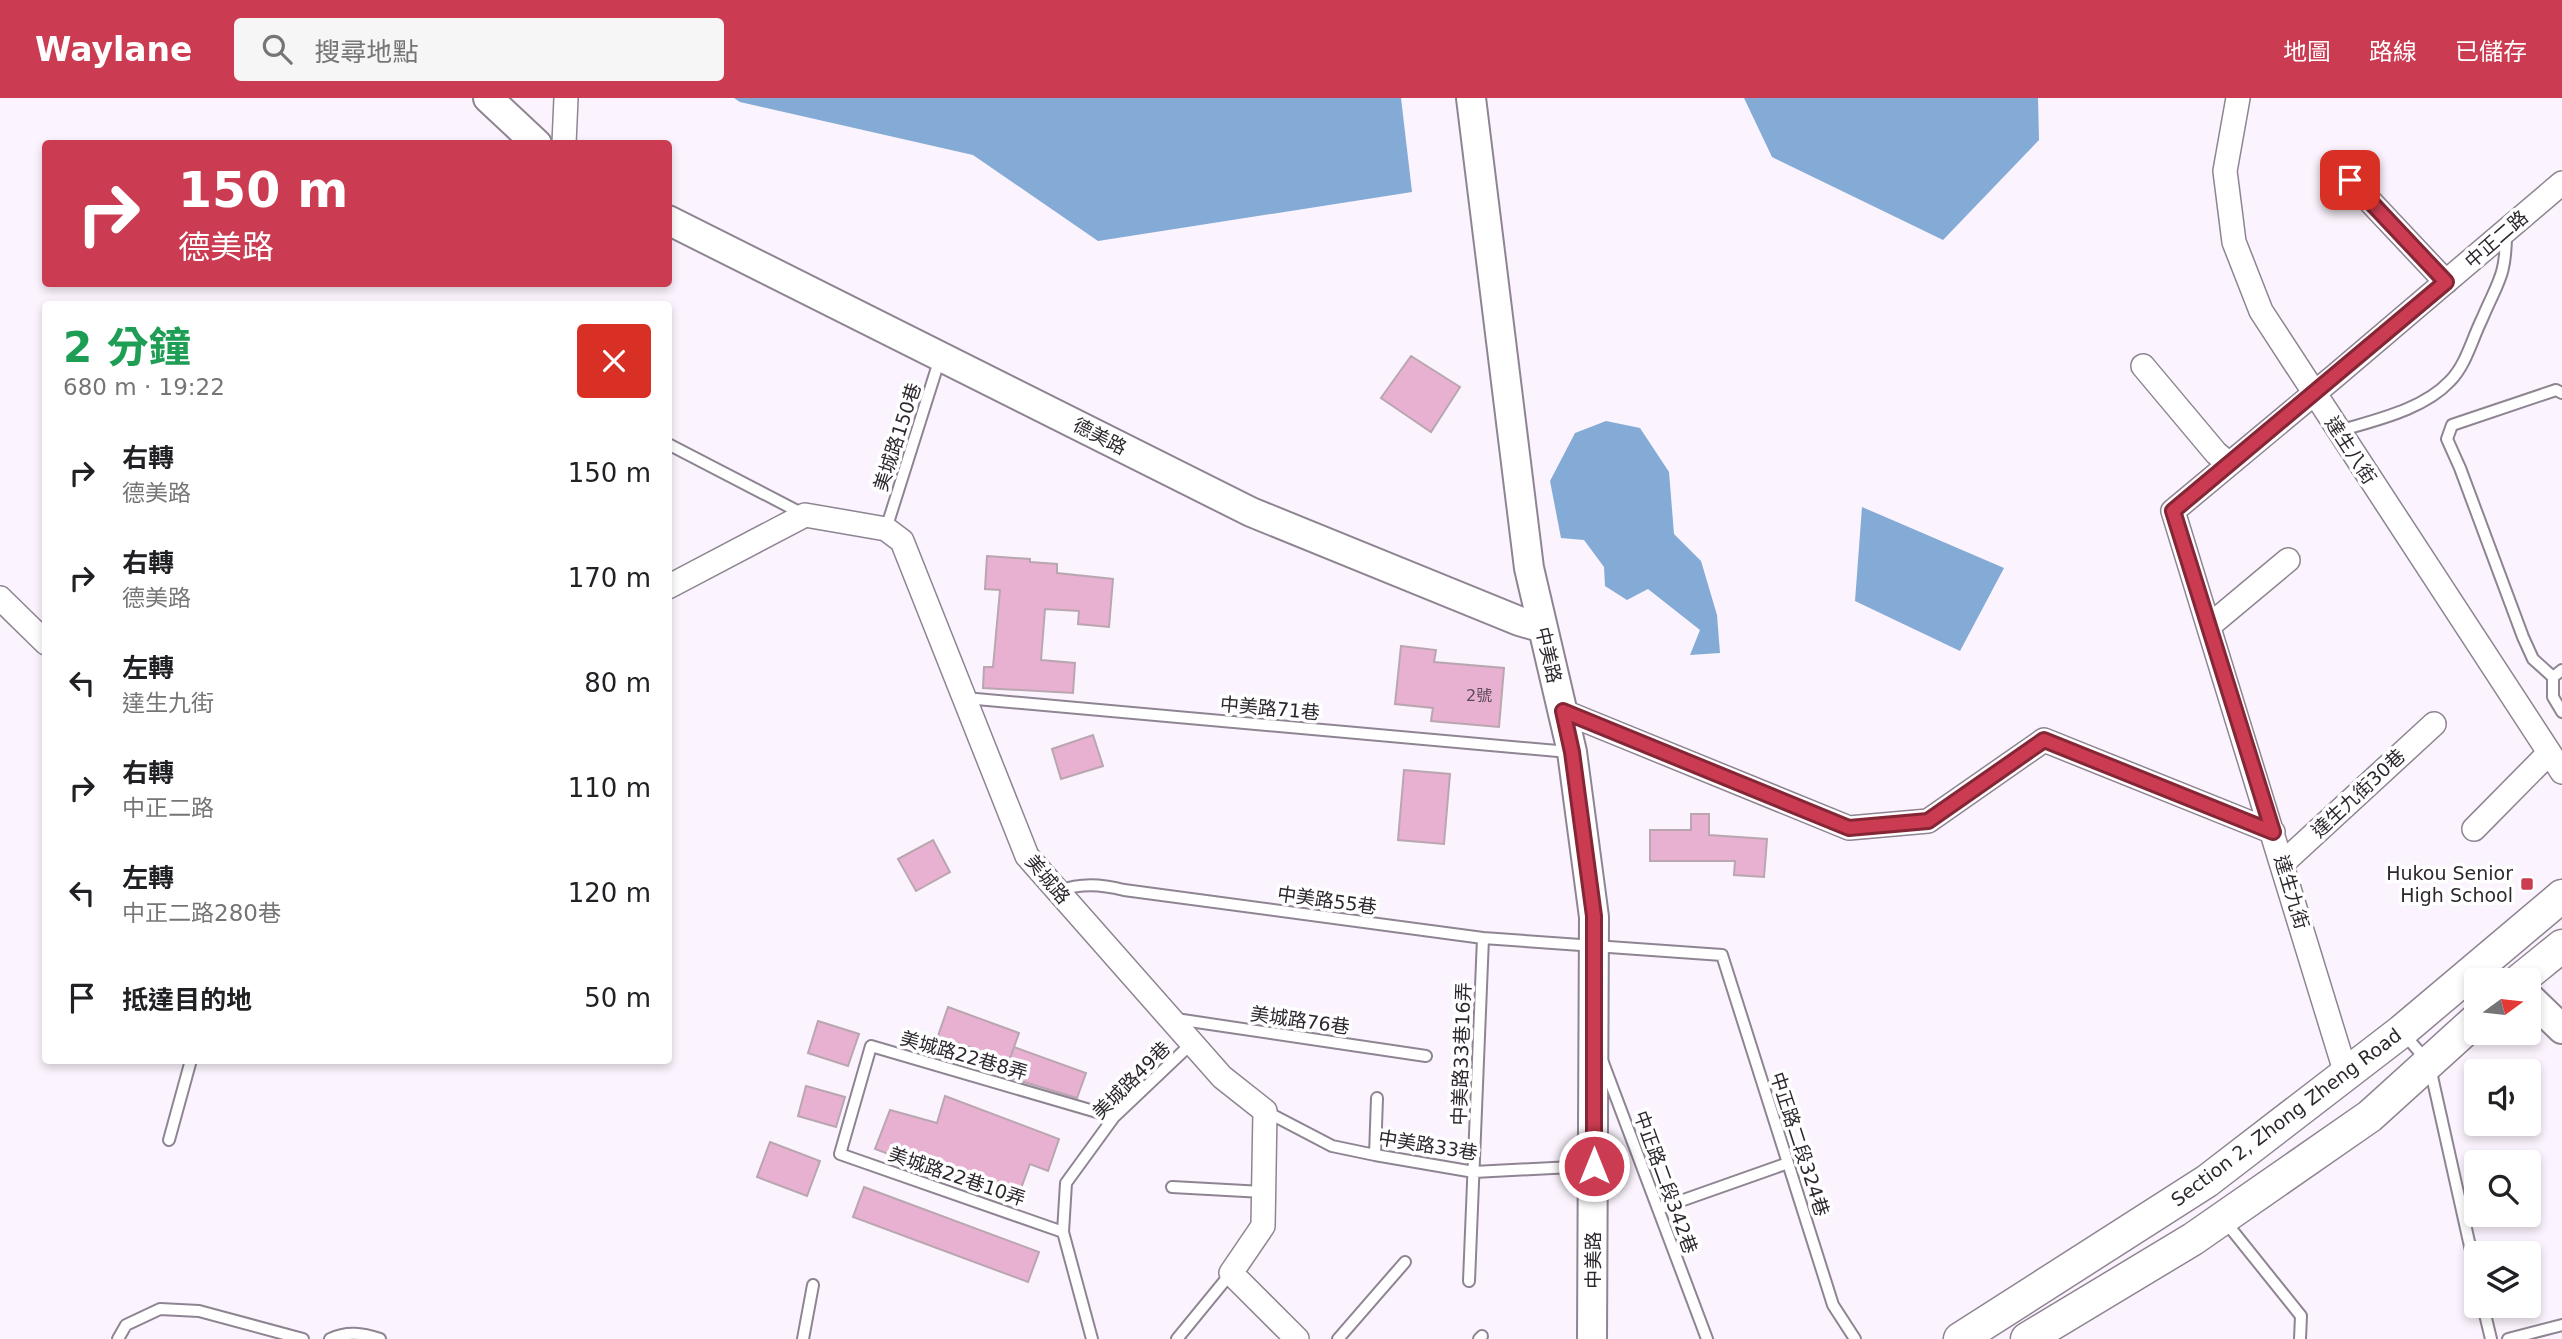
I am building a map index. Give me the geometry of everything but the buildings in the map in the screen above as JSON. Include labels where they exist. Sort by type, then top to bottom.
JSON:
[{"type":"main road","name":"Section 2, Zhong Zheng Road","points":[[1960,1339],[2207,1181],[2402,1031],[2562,896]]},
{"type":"main road","points":[[2535,968],[2562,946]]},
{"type":"main road","points":[[2027,1339],[2193,1239],[2370,1116],[2464,1031]]},
{"type":"street","points":[[488,98],[533,140]]},
{"type":"street","points":[[564,140],[566,98]]},
{"type":"street","name":"中美路","points":[[1471,98],[1529,568],[1572,752],[1594,916],[1592,1339]]},
{"type":"street","name":"達生八街","points":[[2235,98],[2225,171],[2234,242],[2261,311],[2562,772]]},
{"type":"street","points":[[2350,180],[2446,282]]},
{"type":"street","name":"中正二路","points":[[2173,511],[2562,183]]},
{"type":"street","name":"德美路","points":[[672,222],[1251,512],[1519,621],[1543,628]]},
{"type":"street","points":[[2143,366],[2216,453],[2229,464]]},
{"type":"street","name":"達生九街","points":[[2173,511],[2346,1074]]},
{"type":"street","points":[[672,585],[805,515],[886,529]]},
{"type":"street","name":"美城路","points":[[886,529],[902,541],[1027,856],[1222,1077],[1265,1111]]},
{"type":"street","points":[[2209,626],[2288,560]]},
{"type":"street","points":[[0,598],[42,639]]},
{"type":"street","points":[[1563,711],[1849,828],[1928,821],[2044,740],[2273,832]]},
{"type":"street","name":"達生九街30巷","points":[[2283,863],[2434,724]]},
{"type":"street","points":[[2474,829],[2549,752]]},
{"type":"street","points":[[2493,953],[2504,968]]},
{"type":"street","points":[[2541,1009],[2562,1029]]},
{"type":"street","points":[[1265,1111],[1263,1226],[1231,1273],[1297,1339]]},
{"type":"lane","points":[[2339,431],[2406,408],[2433,394],[2451,380],[2467,354],[2482,317],[2501,282],[2506,261],[2505,232]]},
{"type":"lane","name":"美城路150巷","points":[[886,529],[941,356]]},
{"type":"lane","points":[[2562,393],[2556,390],[2452,425],[2446,439],[2460,468],[2533,659],[2558,674],[2553,697],[2562,712]]},
{"type":"lane","points":[[672,446],[805,515]]},
{"type":"lane","name":"中美路71巷","points":[[965,698],[1572,752]]},
{"type":"lane","name":"中美路55巷","points":[[1058,891],[1074,885],[1098,884],[1124,890],[1483,938],[1722,955]]},
{"type":"lane","name":"中美路33巷16弄","points":[[1469,1281],[1483,938]]},
{"type":"lane","name":"中正路二段324巷","points":[[1722,955],[1833,1305],[1855,1339]]},
{"type":"lane","name":"美城路76巷","points":[[1170,1018],[1426,1056]]},
{"type":"lane","points":[[2402,1031],[2429,1063],[2469,1241]]},
{"type":"lane","name":"中正路二段342巷","points":[[1594,1037],[1707,1339]]},
{"type":"lane","name":"美城路49巷","points":[[1092,1339],[1063,1231],[1066,1183],[1114,1117],[1192,1043]]},
{"type":"lane","name":"美城路22巷8弄","points":[[840,1154],[871,1046],[1114,1117]]},
{"type":"lane","points":[[169,1140],[190,1064]]},
{"type":"lane","points":[[1375,1155],[1377,1098]]},
{"type":"lane","name":"中美路33巷","points":[[1265,1111],[1332,1146],[1474,1172],[1594,1166]]},
{"type":"lane","name":"美城路22巷10弄","points":[[840,1154],[1063,1231]]},
{"type":"lane","points":[[1658,1209],[1788,1163]]},
{"type":"lane","points":[[1172,1187],[1263,1192]]},
{"type":"lane","points":[[2222,1218],[2301,1315],[2300,1339]]},
{"type":"lane","points":[[1338,1339],[1405,1262]]},
{"type":"lane","points":[[1177,1339],[1231,1273]]},
{"type":"lane","points":[[803,1339],[813,1285]]},
{"type":"lane","points":[[118,1339],[126,1325],[160,1309],[199,1311],[303,1339]]},
{"type":"lane","points":[[2486,1318],[2491,1339]]},
{"type":"lane","points":[[2508,1339],[2562,1325]]},
{"type":"lane","points":[[330,1339],[341,1334],[364,1334],[380,1339]]},
{"type":"water","points":[[734,98],[1401,98],[1412,192],[1098,241],[973,155],[740,102]]},
{"type":"water","points":[[1744,98],[2038,98],[2039,140],[1943,240],[1772,157]]},
{"type":"water","points":[[1606,421],[1640,428],[1669,472],[1674,534],[1701,561],[1717,615],[1720,653],[1690,655],[1700,630],[1648,589],[1627,600],[1605,586],[1604,567],[1584,540],[1561,538],[1550,481],[1575,433]]},
{"type":"water","points":[[1862,507],[2004,568],[1960,651],[1855,601]]},
{"type":"place","name":"Hukou Senior High School","points":[[2527,884]]},
{"type":"route","points":[[1594,1166],[1594,916],[1572,752],[1563,711],[1849,828],[1928,821],[2044,740],[2273,832],[2173,511],[2446,282],[2350,180]]}]
